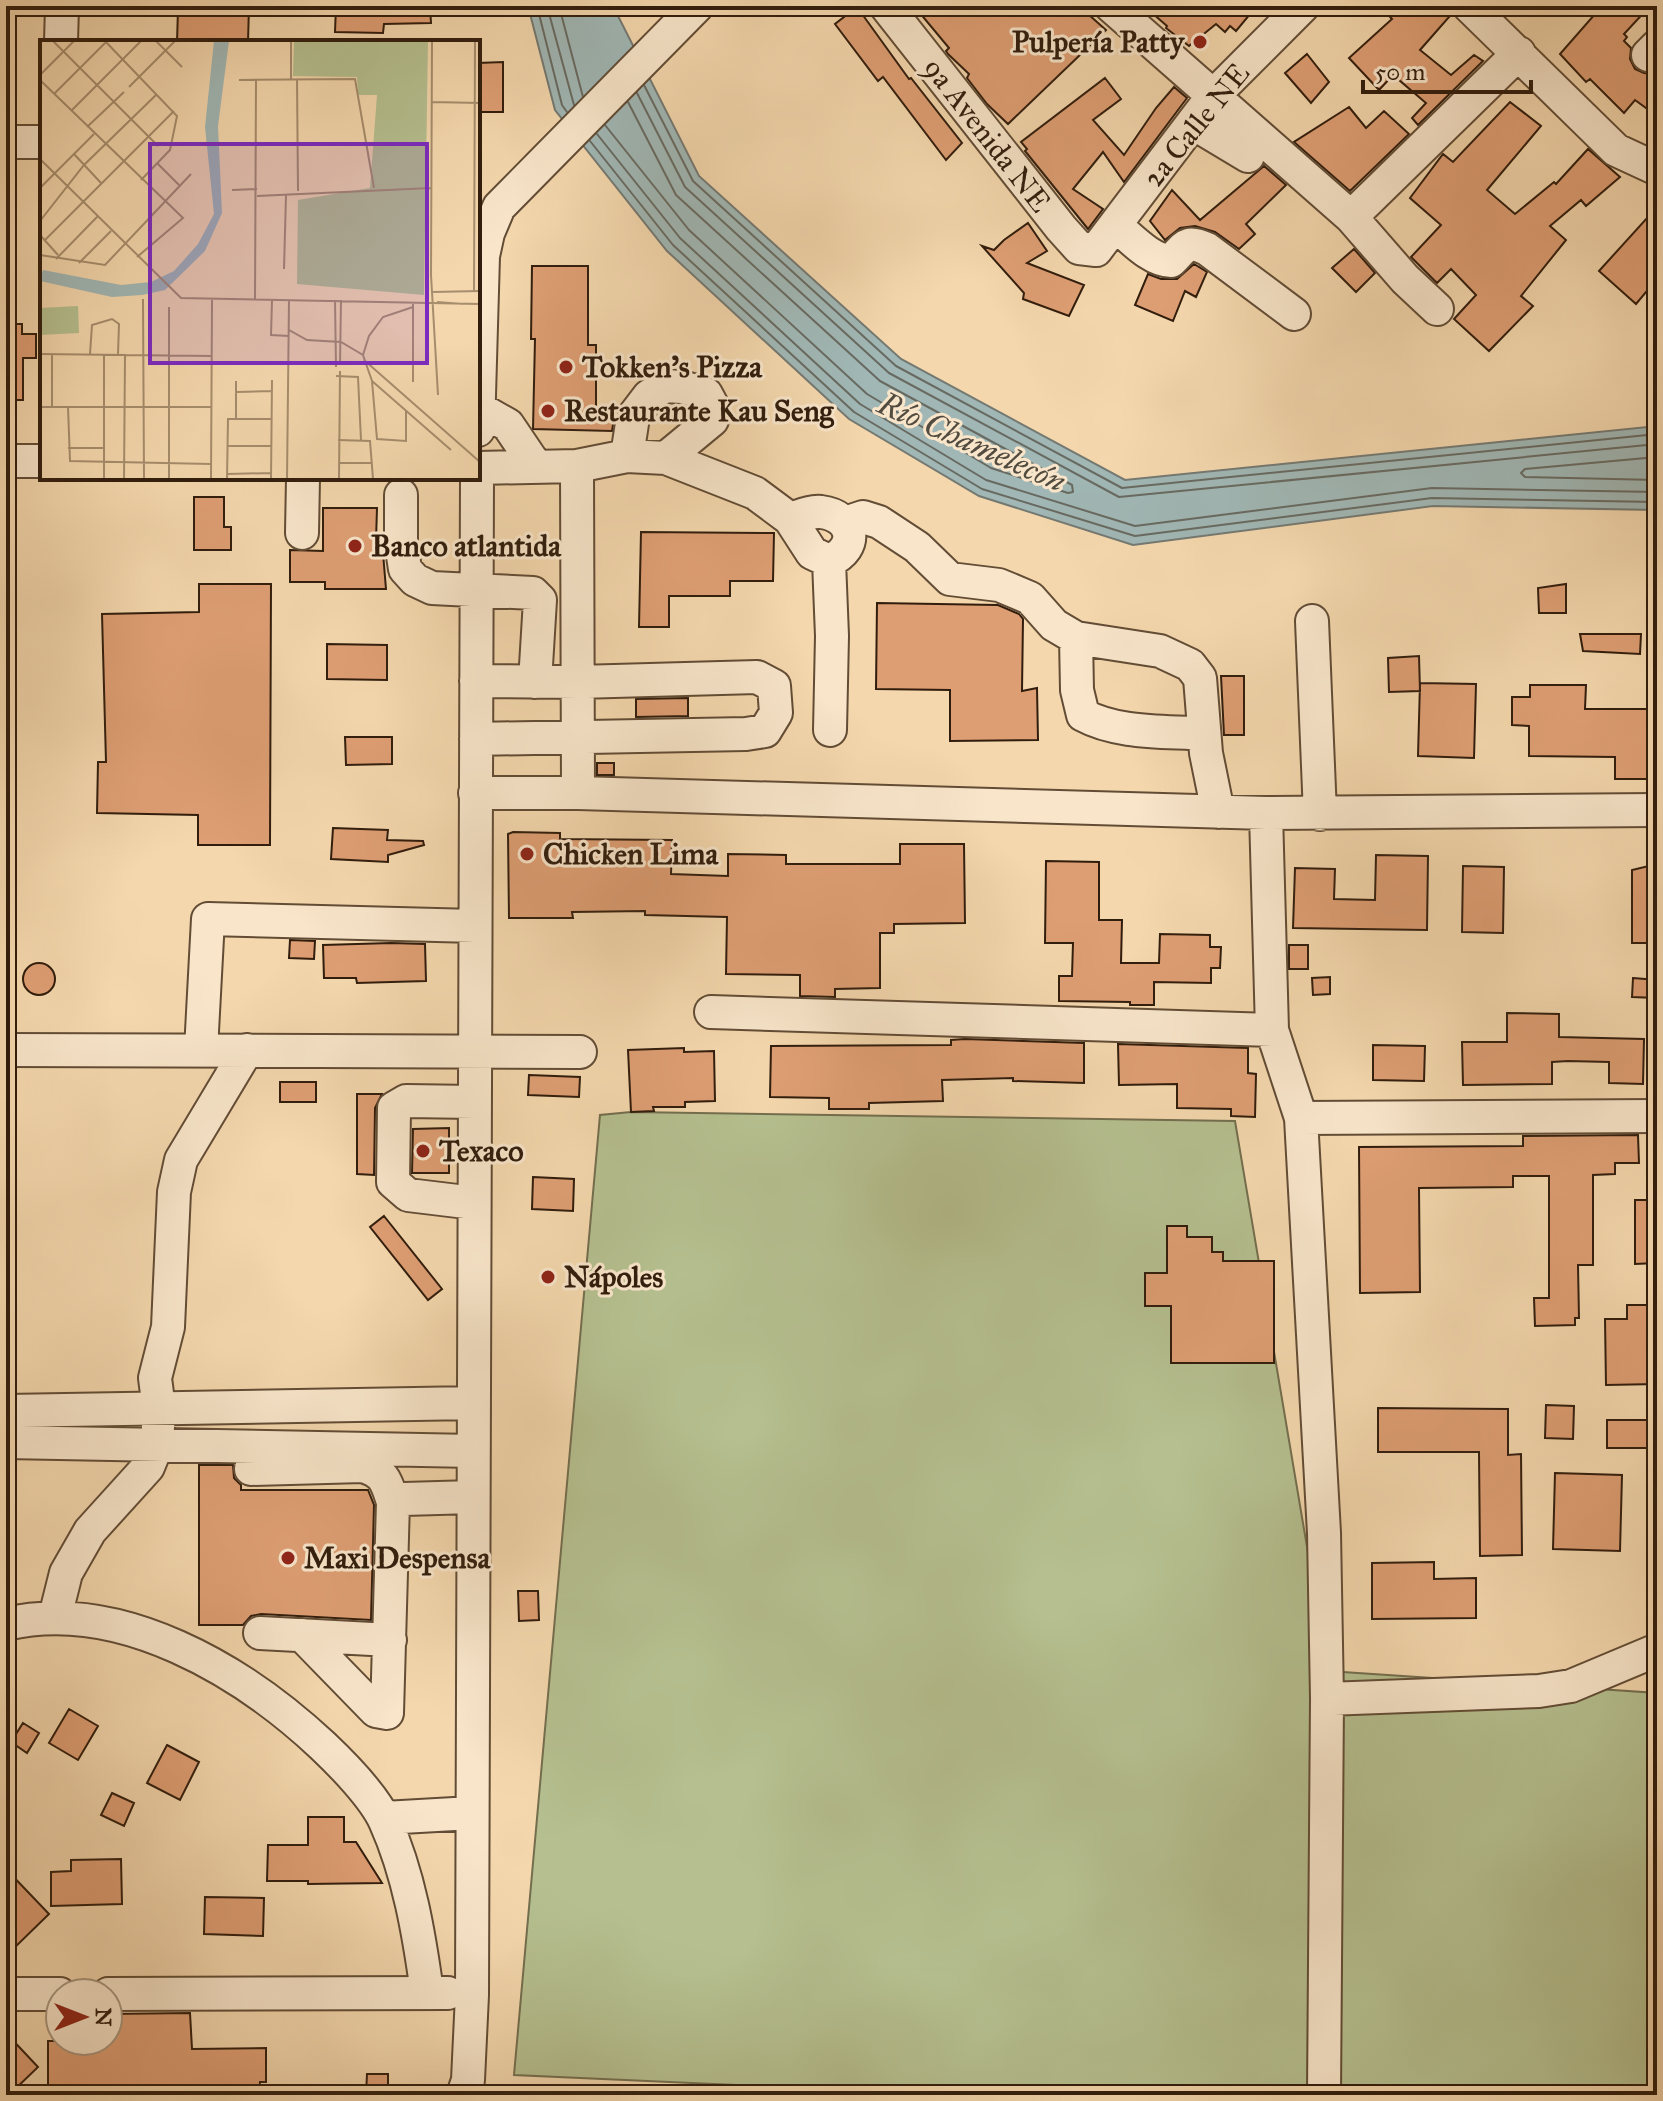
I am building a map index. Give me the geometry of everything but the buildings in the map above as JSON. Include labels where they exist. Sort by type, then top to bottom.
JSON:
[{"type":"street","points":[[61,40],[62,6]]},
{"type":"street","points":[[480,347],[483,256],[499,207],[697,6]]},
{"type":"street","name":"9a Avenida NE","points":[[886,6],[1079,248],[1106,238],[1171,261],[1187,244],[1194,243],[1207,249],[1294,314]]},
{"type":"street","points":[[1111,6],[1351,217],[1405,279],[1437,309]]},
{"type":"street","name":"2a Calle NE","points":[[1106,238],[1213,96],[1303,6]]},
{"type":"street","points":[[1469,6],[1616,150],[1657,169]]},
{"type":"street","points":[[1351,217],[1519,53]]},
{"type":"street","points":[[1193,123],[1248,156]]},
{"type":"street","points":[[6,142],[40,142]]},
{"type":"street","points":[[627,456],[633,417],[649,396],[665,386],[706,394],[713,407],[712,420],[666,458]]},
{"type":"street","points":[[480,409],[508,425],[535,465]]},
{"type":"street","points":[[480,468],[577,466],[627,456],[666,458],[755,493],[790,519],[812,553],[829,561],[840,557],[848,549],[849,534],[845,523],[835,516],[810,512],[790,519]]},
{"type":"street","points":[[6,461],[40,461]]},
{"type":"street","points":[[577,466],[578,793]]},
{"type":"street","points":[[302,533],[303,480]]},
{"type":"street","points":[[463,2095],[468,2080],[472,1995],[477,480]]},
{"type":"street","points":[[401,495],[401,543],[405,569],[415,580],[431,571],[533,593],[540,600],[535,682]]},
{"type":"street","points":[[845,523],[863,517],[879,522],[917,547],[950,579],[999,585],[1030,598],[1054,625],[1076,638],[1160,651],[1190,665],[1200,678],[1204,734],[1218,812]]},
{"type":"street","points":[[829,561],[832,636],[830,730]]},
{"type":"street","points":[[1312,621],[1320,814]]},
{"type":"street","points":[[1076,638],[1077,690],[1083,715],[1097,722],[1124,728],[1204,734]]},
{"type":"street","points":[[476,681],[578,682],[757,677],[774,686],[776,713],[765,731],[746,734],[476,739]]},
{"type":"street","points":[[475,793],[578,793],[1320,814],[1657,810]]},
{"type":"street","points":[[1266,813],[1272,1030],[1301,1118],[1324,1533],[1327,1699],[1324,2095]]},
{"type":"street","points":[[201,1050],[208,919],[475,926]]},
{"type":"street","points":[[711,1012],[1272,1030]]},
{"type":"street","points":[[6,1050],[580,1052]]},
{"type":"street","points":[[55,1617],[66,1573],[90,1531],[148,1467],[157,1445],[159,1409],[155,1378],[168,1327],[174,1192],[181,1160],[247,1050]]},
{"type":"street","points":[[474,1203],[408,1195],[393,1182],[394,1108],[406,1101],[475,1102]]},
{"type":"street","points":[[1301,1118],[1657,1116]]},
{"type":"street","points":[[14,1426],[159,1409],[473,1403]]},
{"type":"street","points":[[326,1405],[326,1448]]},
{"type":"street","points":[[14,1426],[157,1445],[473,1451]]},
{"type":"street","points":[[251,1469],[363,1466],[377,1471],[385,1480],[393,1502],[390,1692],[387,1713],[382,1714],[302,1635]]},
{"type":"street","points":[[393,1502],[473,1497]]},
{"type":"street","points":[[10,1626],[55,1617],[107,1623],[205,1660],[287,1713],[344,1766],[384,1818],[404,1875],[418,1933],[427,1992]]},
{"type":"street","points":[[260,1633],[390,1640]]},
{"type":"street","points":[[1327,1699],[1539,1691],[1571,1686],[1657,1650]]},
{"type":"street","points":[[384,1818],[472,1813]]},
{"type":"street","points":[[124,1994],[427,1992],[472,1995]]},
{"type":"street","points":[[6,1994],[44,1994]]},
{"type":"green space","points":[[631,1112],[1235,1121],[1328,1671],[1657,1693],[1657,2095],[959,2095],[514,2075],[600,1115]]},
{"type":"water","name":"Río Chamelecón","points":[[528,6],[613,6],[699,176],[901,359],[1125,480],[1657,426],[1657,510],[1433,506],[1133,545],[979,496],[849,419],[667,251],[555,110]]},
{"type":"place","name":"Pulpería Patty","points":[[1200,42]]},
{"type":"place","name":"Tokken's Pizza","points":[[566,367]]},
{"type":"place","name":"Restaurante Kau Seng","points":[[548,411]]},
{"type":"place","name":"Banco atlantida","points":[[355,546]]},
{"type":"place","name":"Chicken Lima","points":[[527,854]]},
{"type":"place","name":"Texaco","points":[[423,1151]]},
{"type":"place","name":"Nápoles","points":[[548,1277]]},
{"type":"place","name":"Maxi Despensa","points":[[288,1558]]}]
